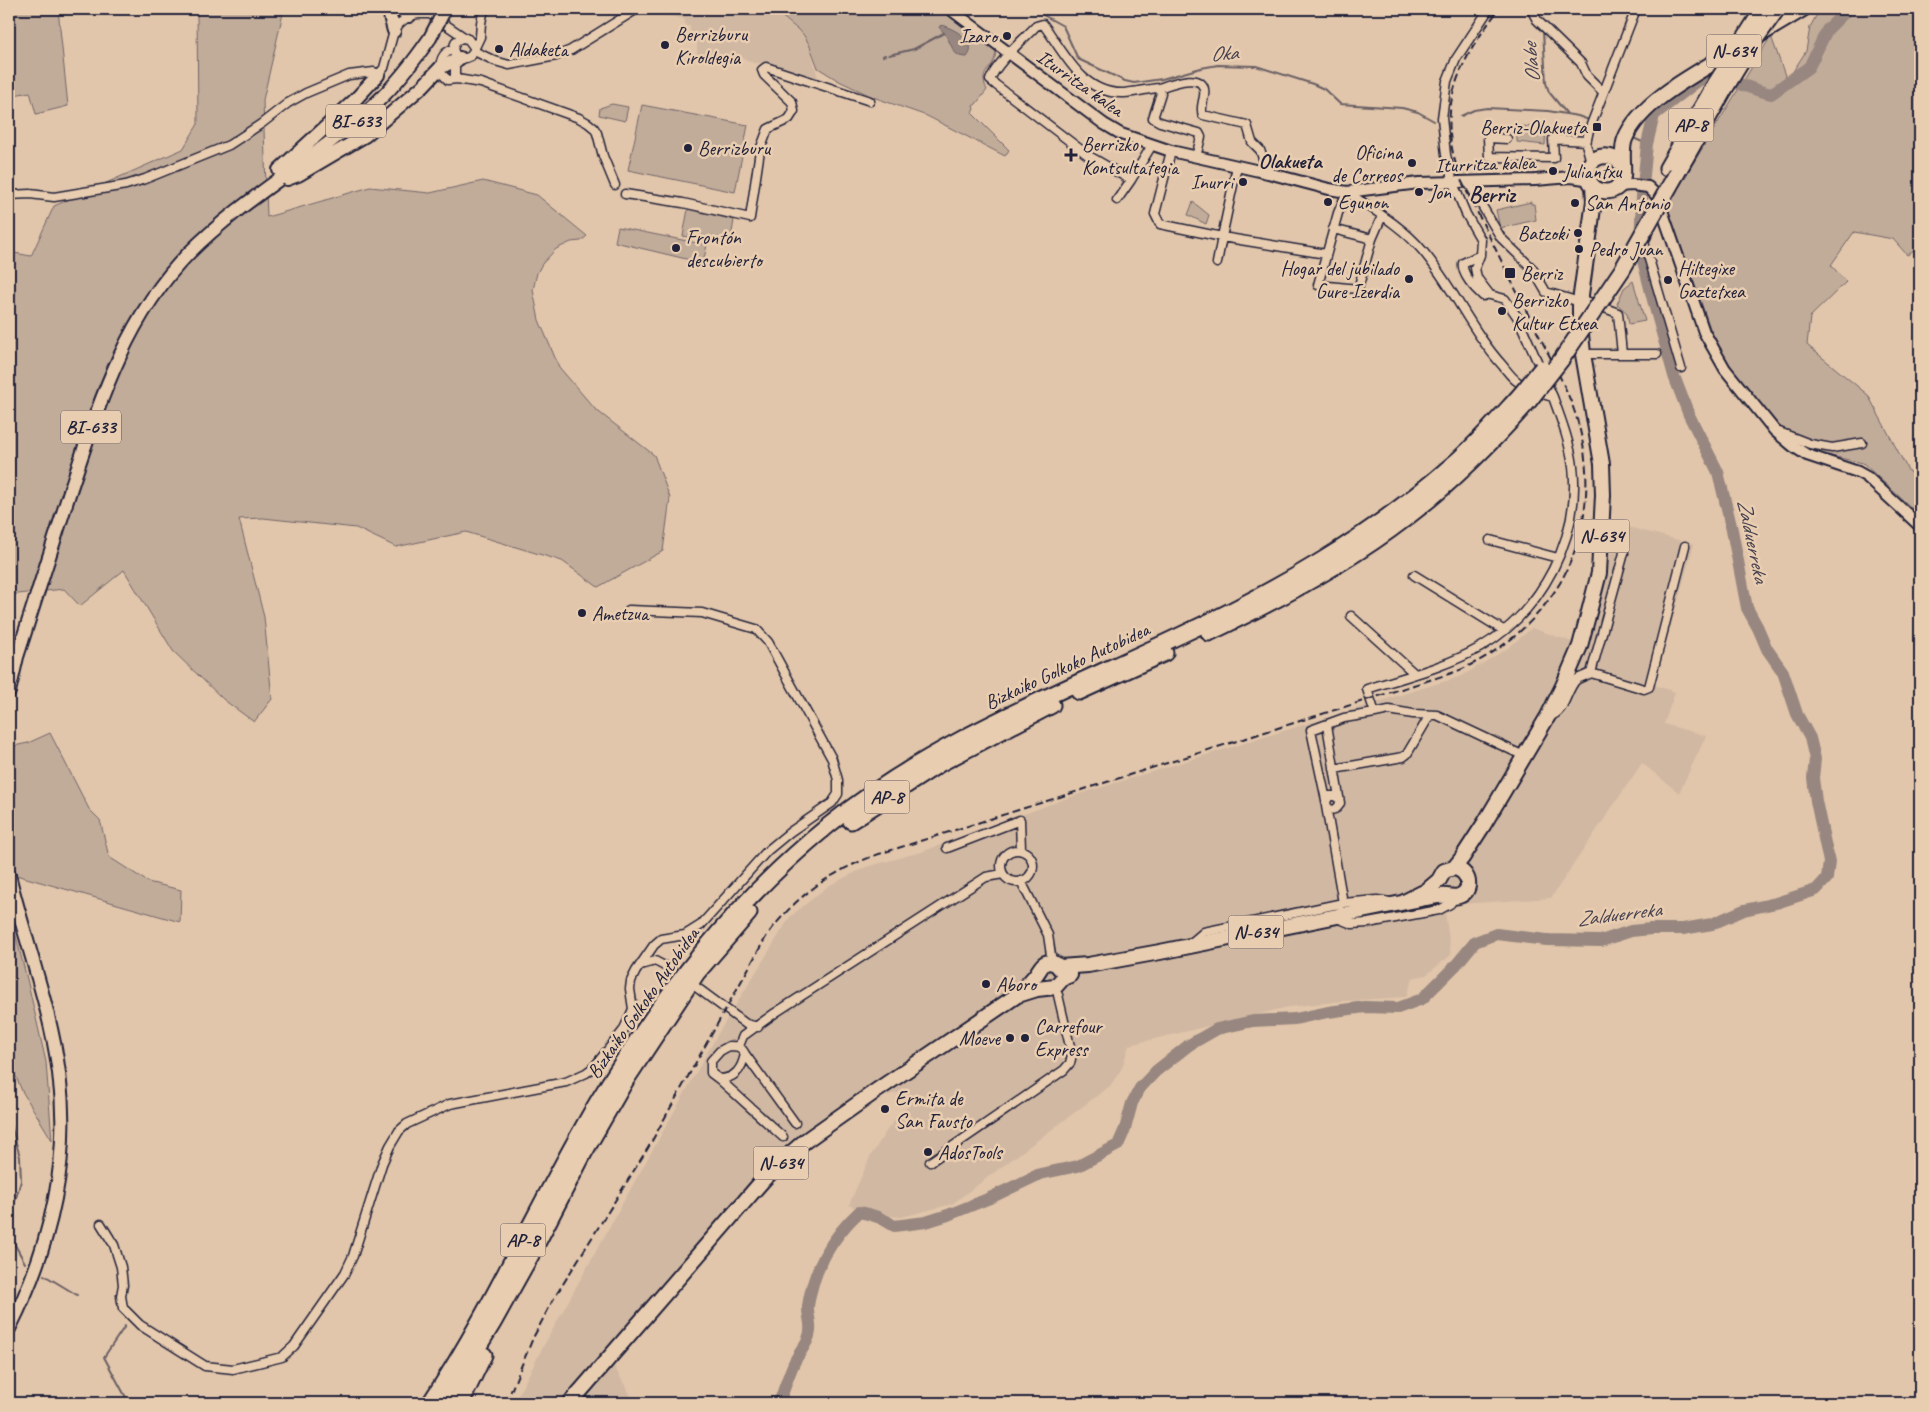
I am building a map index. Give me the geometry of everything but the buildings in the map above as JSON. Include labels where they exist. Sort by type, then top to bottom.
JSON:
[{"type":"highway","name":"Bizkaiko Golkoko Autobidea","points":[[444,1403],[493,1323],[584,1153],[626,1080],[697,973],[758,903],[797,865],[837,831],[941,763],[1061,700],[1137,667],[1266,606],[1351,557],[1407,517],[1462,471],[1504,429],[1530,396],[1554,353],[1615,262],[1672,171],[1763,9]]},
{"type":"highway","name":"Bizkaiko Golkoko Autobidea","points":[[1720,87],[1777,9]]},
{"type":"highway","name":"N-634","points":[[1460,871],[1472,852],[1484,824],[1548,716],[1580,646],[1599,573],[1603,527],[1602,464],[1582,354],[1580,324],[1581,300],[1594,201],[1588,177],[1596,160],[1666,92],[1803,9]]},
{"type":"highway","name":"N-634","points":[[1590,223],[1599,203],[1618,180],[1623,146],[1636,122]]},
{"type":"highway","points":[[1591,184],[1602,191],[1618,180],[1614,157],[1596,160]]},
{"type":"highway","name":"Bizkaiko Golkoko Autobidea","points":[[430,1403],[491,1299],[599,1100],[659,1007],[713,937],[782,866],[829,825],[877,790],[935,754],[989,724],[1179,636],[1306,572],[1398,510],[1454,464],[1495,423],[1530,396]]},
{"type":"highway","name":"N-634","points":[[1401,903],[1426,891],[1439,880],[1444,871],[1460,871]]},
{"type":"highway","name":"N-634","points":[[570,1403],[764,1179],[790,1154],[805,1141],[873,1093],[1016,996],[1037,974],[1042,965],[1058,969],[1088,965],[1401,903],[1449,896],[1457,897],[1465,892],[1468,884],[1460,871]]},
{"type":"highway","points":[[1439,880],[1441,890],[1449,896]]},
{"type":"highway","name":"N-634","points":[[1016,996],[1037,989],[1053,992],[1056,987],[1058,969]]},
{"type":"highway","points":[[1037,974],[1038,981],[1042,986],[1053,992]]},
{"type":"highway","points":[[461,1403],[531,1255]]},
{"type":"main road","points":[[388,9],[394,31]]},
{"type":"main road","name":"BI-633","points":[[9,692],[17,657],[98,406],[121,351],[143,312],[164,283],[194,248],[246,202],[328,143],[378,101],[400,78],[430,38],[445,9]]},
{"type":"main road","points":[[266,188],[298,175],[366,135],[423,86],[457,53]]},
{"type":"main road","points":[[246,202],[354,101],[378,75]]},
{"type":"main road","points":[[9,875],[49,1022],[59,1074],[62,1124],[60,1171],[50,1222],[33,1277],[9,1329]]},
{"type":"street","points":[[457,53],[469,57],[476,46],[484,9]]},
{"type":"street","points":[[9,196],[30,194],[54,196],[132,183],[228,145],[261,124],[288,103],[306,93],[349,75],[374,72],[378,75],[384,68],[394,31],[400,23],[404,12],[430,14],[471,41],[492,60],[509,65],[556,56],[577,47],[637,9]]},
{"type":"street","name":"Iturritza kalea","points":[[950,9],[1104,124],[1121,134],[1171,151],[1268,172],[1329,189],[1347,192],[1419,183],[1578,177],[1591,184]]},
{"type":"street","points":[[1375,713],[1367,689],[1416,674],[1466,655],[1483,646],[1503,630],[1533,600],[1547,581],[1568,535],[1574,488],[1573,466],[1568,442],[1553,397],[1518,318],[1505,299],[1489,294],[1477,278],[1475,268],[1480,254],[1481,240],[1466,214],[1446,155],[1443,135],[1443,103],[1447,81],[1456,58],[1489,9]]},
{"type":"street","points":[[1531,9],[1537,20],[1581,63],[1587,76],[1603,92]]},
{"type":"street","points":[[1596,160],[1587,144],[1589,130],[1636,9]]},
{"type":"street","points":[[1131,180],[1089,156],[990,80],[1009,54],[1036,26],[1044,24],[1073,67],[1089,83],[1099,89],[1123,93],[1198,80],[1205,88],[1201,111],[1203,115],[1247,125],[1252,142],[1260,150],[1268,172]]},
{"type":"street","points":[[447,26],[457,53]]},
{"type":"street","points":[[458,79],[455,75],[458,39],[467,39]]},
{"type":"street","points":[[624,194],[683,203],[750,218],[760,150],[768,129],[789,119],[794,111],[792,102],[764,75],[762,70],[766,67],[870,101]]},
{"type":"street","points":[[440,68],[441,73],[448,80]]},
{"type":"street","points":[[423,86],[458,79],[481,83],[579,118],[594,128],[597,133],[603,156],[615,186]]},
{"type":"street","points":[[1158,88],[1161,93],[1153,118],[1160,122],[1199,133],[1201,137],[1196,157]]},
{"type":"street","points":[[1506,139],[1488,138],[1489,157],[1554,158],[1552,139],[1587,144]]},
{"type":"street","points":[[1117,200],[1152,145]]},
{"type":"street","points":[[1171,151],[1156,214],[1160,224],[1222,237],[1326,254]]},
{"type":"street","name":"Iturritza kalea","points":[[1560,179],[1596,160]]},
{"type":"street","points":[[1217,262],[1237,166]]},
{"type":"street","points":[[1618,180],[1643,186],[1657,196],[1699,317],[1714,351],[1725,369],[1775,431],[1792,446],[1807,455],[1858,472],[1867,477],[1920,526]]},
{"type":"street","points":[[1468,182],[1501,238],[1532,268],[1546,292],[1581,300],[1618,313],[1622,354]]},
{"type":"street","points":[[1382,216],[1372,239],[1358,289],[1318,285],[1341,203],[1347,192],[1382,216],[1404,232],[1421,249],[1442,276],[1491,353],[1530,396],[1553,397]]},
{"type":"street","points":[[1661,208],[1644,242],[1681,368]]},
{"type":"street","points":[[1333,229],[1372,239]]},
{"type":"street","points":[[1480,254],[1463,263],[1462,266],[1464,272],[1479,292],[1483,296],[1489,294]]},
{"type":"street","points":[[1602,307],[1609,285]]},
{"type":"street","points":[[1582,354],[1657,354]]},
{"type":"street","points":[[1775,431],[1810,444],[1832,448],[1862,443]]},
{"type":"street","points":[[1591,673],[1624,553],[1623,548],[1609,539],[1603,527]]},
{"type":"street","points":[[1490,540],[1558,558]]},
{"type":"street","points":[[1548,716],[1552,716],[1560,709],[1577,680],[1591,673],[1644,689],[1649,687],[1685,546]]},
{"type":"street","points":[[1414,575],[1503,630]]},
{"type":"street","points":[[101,1224],[114,1245],[121,1267],[123,1285],[121,1296],[124,1308],[140,1325],[205,1366],[233,1369],[282,1357],[294,1346],[346,1273],[382,1164],[398,1131],[407,1124],[450,1104],[566,1082],[586,1073],[594,1067],[623,1031],[633,1009],[630,989],[631,981],[654,944],[661,938],[685,934],[701,925],[767,851],[790,832],[832,803],[838,794],[838,780],[832,759],[790,679],[782,669],[768,642],[756,629],[702,613],[629,610]]},
{"type":"street","points":[[1351,616],[1416,674]]},
{"type":"street","points":[[1343,903],[1311,730],[1344,718],[1388,710],[1430,715],[1437,714],[1524,756]]},
{"type":"street","points":[[1334,769],[1404,757],[1430,715]]},
{"type":"street","points":[[1327,725],[1339,805],[1331,814],[1329,823]]},
{"type":"street","points":[[1326,803],[1332,796],[1338,798]]},
{"type":"street","points":[[1326,803],[1330,809],[1334,810]]},
{"type":"street","points":[[947,848],[1020,820],[1021,850]]},
{"type":"street","points":[[1016,849],[1021,850],[1030,856],[1034,866],[1030,876],[1021,882],[1011,881],[1003,874],[1001,863],[1006,854],[1016,849]]},
{"type":"street","points":[[743,1036],[782,1008],[986,877],[1003,874]]},
{"type":"street","points":[[1021,882],[1048,935],[1058,969]]},
{"type":"street","points":[[1343,903],[1331,917],[1352,924],[1391,920],[1439,910],[1450,904],[1453,900],[1449,896]]},
{"type":"street","points":[[1187,946],[1204,932],[1343,903],[1377,900],[1401,903]]},
{"type":"street","points":[[654,944],[655,961]]},
{"type":"street","points":[[641,964],[655,961],[672,970]]},
{"type":"street","points":[[696,987],[746,1024],[758,1027]]},
{"type":"street","points":[[930,1162],[1064,1070],[1070,1063],[1072,1055],[1053,992]]},
{"type":"street","points":[[739,1046],[743,1036],[740,1018]]},
{"type":"street","points":[[739,1046],[729,1046],[720,1050],[711,1061],[712,1074],[783,1136]]},
{"type":"street","points":[[739,1046],[795,1123]]},
{"type":"street","points":[[719,1079],[730,1077],[738,1072],[745,1054]]},
{"type":"shaded area","points":[[9,9],[58,9],[68,106],[36,114],[30,92],[9,96]]},
{"type":"shaded area","points":[[197,9],[284,9],[263,100],[267,217],[370,187],[430,193],[483,181],[537,195],[587,236],[581,241],[571,242],[556,249],[542,264],[537,273],[533,290],[539,320],[559,367],[595,409],[654,455],[670,498],[663,551],[598,587],[562,561],[466,532],[396,547],[356,528],[263,518],[239,519],[264,617],[272,699],[254,722],[224,700],[173,651],[124,570],[80,606],[64,589],[9,595],[9,252],[31,256],[54,206],[183,149],[198,124]]},
{"type":"shaded area","points":[[653,9],[768,9],[777,13],[803,35],[809,44],[818,78],[763,63],[753,63],[742,57],[697,56],[697,32],[690,32],[690,26],[686,26],[684,19],[653,12]]},
{"type":"shaded area","points":[[773,9],[943,9],[996,51],[993,63],[984,78],[987,90],[973,106],[972,113],[1009,150],[1005,156],[927,116],[873,97],[839,81],[818,68],[803,34]]},
{"type":"shaded area","points":[[1820,9],[1920,9],[1920,248],[1907,255],[1893,239],[1854,232],[1831,265],[1846,282],[1810,317],[1807,345],[1868,395],[1909,472],[1920,476],[1920,513],[1918,514],[1863,463],[1803,450],[1762,408],[1728,362],[1711,331],[1667,206],[1771,36],[1787,81],[1806,51],[1810,27]]},
{"type":"shaded area","points":[[941,25],[958,32],[968,41],[970,51],[967,57],[955,53],[947,37],[939,27]]},
{"type":"shaded area","points":[[612,104],[628,107],[625,121],[599,115],[600,108]]},
{"type":"shaded area","name":"Berrizburu","points":[[642,105],[748,125],[735,192],[628,170]]},
{"type":"shaded area","points":[[1517,126],[1546,127],[1545,145],[1517,142]]},
{"type":"shaded area","points":[[1193,202],[1209,215],[1206,224],[1188,215]]},
{"type":"shaded area","points":[[1531,202],[1531,204],[1534,204],[1536,220],[1500,228],[1496,210]]},
{"type":"shaded area","points":[[688,209],[734,220],[730,245],[683,236]]},
{"type":"shaded area","name":"Frontón descubierto","points":[[618,227],[707,245],[703,263],[615,242]]},
{"type":"shaded area","points":[[1633,281],[1645,321],[1629,324],[1627,313],[1617,304],[1624,288]]},
{"type":"shaded area","points":[[1609,522],[1694,544],[1654,685],[1675,692],[1664,724],[1706,736],[1679,793],[1642,763],[1551,898],[1444,905],[1451,955],[1426,975],[1413,978],[1406,997],[1288,1007],[1129,1045],[1122,1068],[1110,1086],[952,1204],[902,1217],[873,1215],[849,1205],[870,1157],[889,1127],[910,1104],[911,1098],[907,1093],[901,1092],[877,1098],[799,1157],[715,1243],[612,1363],[635,1403],[514,1403],[543,1347],[719,1032],[790,917],[828,886],[866,867],[921,852],[1070,797],[1462,676],[1508,648],[1532,628],[1584,646],[1608,551]]},
{"type":"shaded area","points":[[50,733],[89,809],[100,820],[109,857],[148,882],[181,890],[180,922],[9,873],[9,747],[28,743]]},
{"type":"shaded area","points":[[9,909],[46,1062],[52,1140],[22,1091],[9,1060]]},
{"type":"waterway","name":"Oka","points":[[1037,9],[1063,26],[1078,59],[1125,81],[1134,83],[1162,79],[1218,65],[1256,66],[1313,84],[1324,89],[1340,104],[1402,108],[1418,112],[1434,121]]},
{"type":"waterway","name":"Zalduerreka","points":[[779,1403],[794,1363],[809,1336],[808,1306],[819,1267],[832,1243],[859,1212],[877,1217],[894,1226],[926,1222],[990,1198],[1040,1174],[1078,1166],[1118,1145],[1125,1129],[1132,1103],[1140,1088],[1156,1071],[1189,1045],[1217,1029],[1253,1021],[1295,1019],[1365,1007],[1398,1008],[1422,999],[1456,965],[1475,942],[1496,934],[1547,940],[1601,941],[1631,931],[1683,929],[1712,924],[1744,910],[1776,903],[1816,890],[1827,878],[1829,862],[1816,801],[1813,778],[1815,759],[1810,738],[1797,714],[1783,672],[1767,649],[1747,608],[1732,530],[1718,472],[1689,415],[1674,376],[1640,249],[1642,196],[1647,144],[1654,115],[1698,81],[1713,75],[1771,94],[1809,67],[1827,30],[1848,9]]},
{"type":"waterway","name":"Olabe","points":[[1533,20],[1543,31],[1546,83],[1549,92],[1567,114]]},
{"type":"waterway","points":[[889,55],[914,49],[944,33]]},
{"type":"waterway","name":"Oka","points":[[1461,116],[1474,110],[1487,108],[1548,111],[1578,116],[1589,120]]},
{"type":"waterway","name":"Oka","points":[[1631,137],[1647,144]]},
{"type":"waterway","points":[[9,1118],[20,1157],[21,1181],[9,1221]]},
{"type":"waterway","points":[[9,1229],[9,1234],[25,1263]]},
{"type":"waterway","points":[[44,1275],[77,1295]]},
{"type":"waterway","points":[[125,1326],[104,1357],[129,1403]]},
{"type":"railway","points":[[506,1403],[533,1338],[553,1300],[648,1148],[766,937],[789,910],[814,887],[843,869],[876,855],[1455,672],[1501,647],[1515,636],[1550,598],[1570,563],[1578,542],[1583,520],[1586,476],[1580,432],[1570,398],[1462,182],[1454,157],[1450,133],[1450,111],[1454,90],[1461,70],[1471,50],[1499,9]]},
{"type":"place","name":"Izaro","points":[[1007,36]]},
{"type":"place","name":"Berrizburu Kiroldegia","points":[[665,45]]},
{"type":"place","name":"Aldaketa","points":[[499,49]]},
{"type":"place","name":"Berriz-Olakueta","points":[[1597,127]]},
{"type":"place","name":"Berrizburu","points":[[688,148]]},
{"type":"place","name":"Berrizko Kontsultategia","points":[[1071,155]]},
{"type":"place","name":"Oficina de Correos","points":[[1412,163]]},
{"type":"place","name":"Juliantxu","points":[[1553,171]]},
{"type":"place","name":"Inurri","points":[[1243,182]]},
{"type":"place","name":"Jon","points":[[1419,192]]},
{"type":"place","name":"Egunon","points":[[1328,202]]},
{"type":"place","name":"San Antonio","points":[[1575,203]]},
{"type":"place","name":"Batzoki","points":[[1578,233]]},
{"type":"place","name":"Frontón descubierto","points":[[676,248]]},
{"type":"place","name":"Pedro Juan","points":[[1579,249]]},
{"type":"place","name":"Berriz","points":[[1510,273]]},
{"type":"place","name":"Hogar del jubilado Gure Izerdia","points":[[1409,279]]},
{"type":"place","name":"Hiltegixe Gaztetxea","points":[[1668,280]]},
{"type":"place","name":"Berrizko Kultur Etxea","points":[[1502,311]]},
{"type":"place","name":"Ametzua","points":[[582,613]]},
{"type":"place","name":"Aboro","points":[[986,984]]},
{"type":"place","name":"Moeve","points":[[1010,1038]]},
{"type":"place","name":"Carrefour Express","points":[[1025,1038]]},
{"type":"place","name":"Ermita de San Fausto","points":[[885,1109]]},
{"type":"place","name":"AdosTools","points":[[928,1152]]},
{"type":"district","name":"Olakueta","points":[[1290,161]]},
{"type":"district","name":"Berriz","points":[[1492,195]]}]
